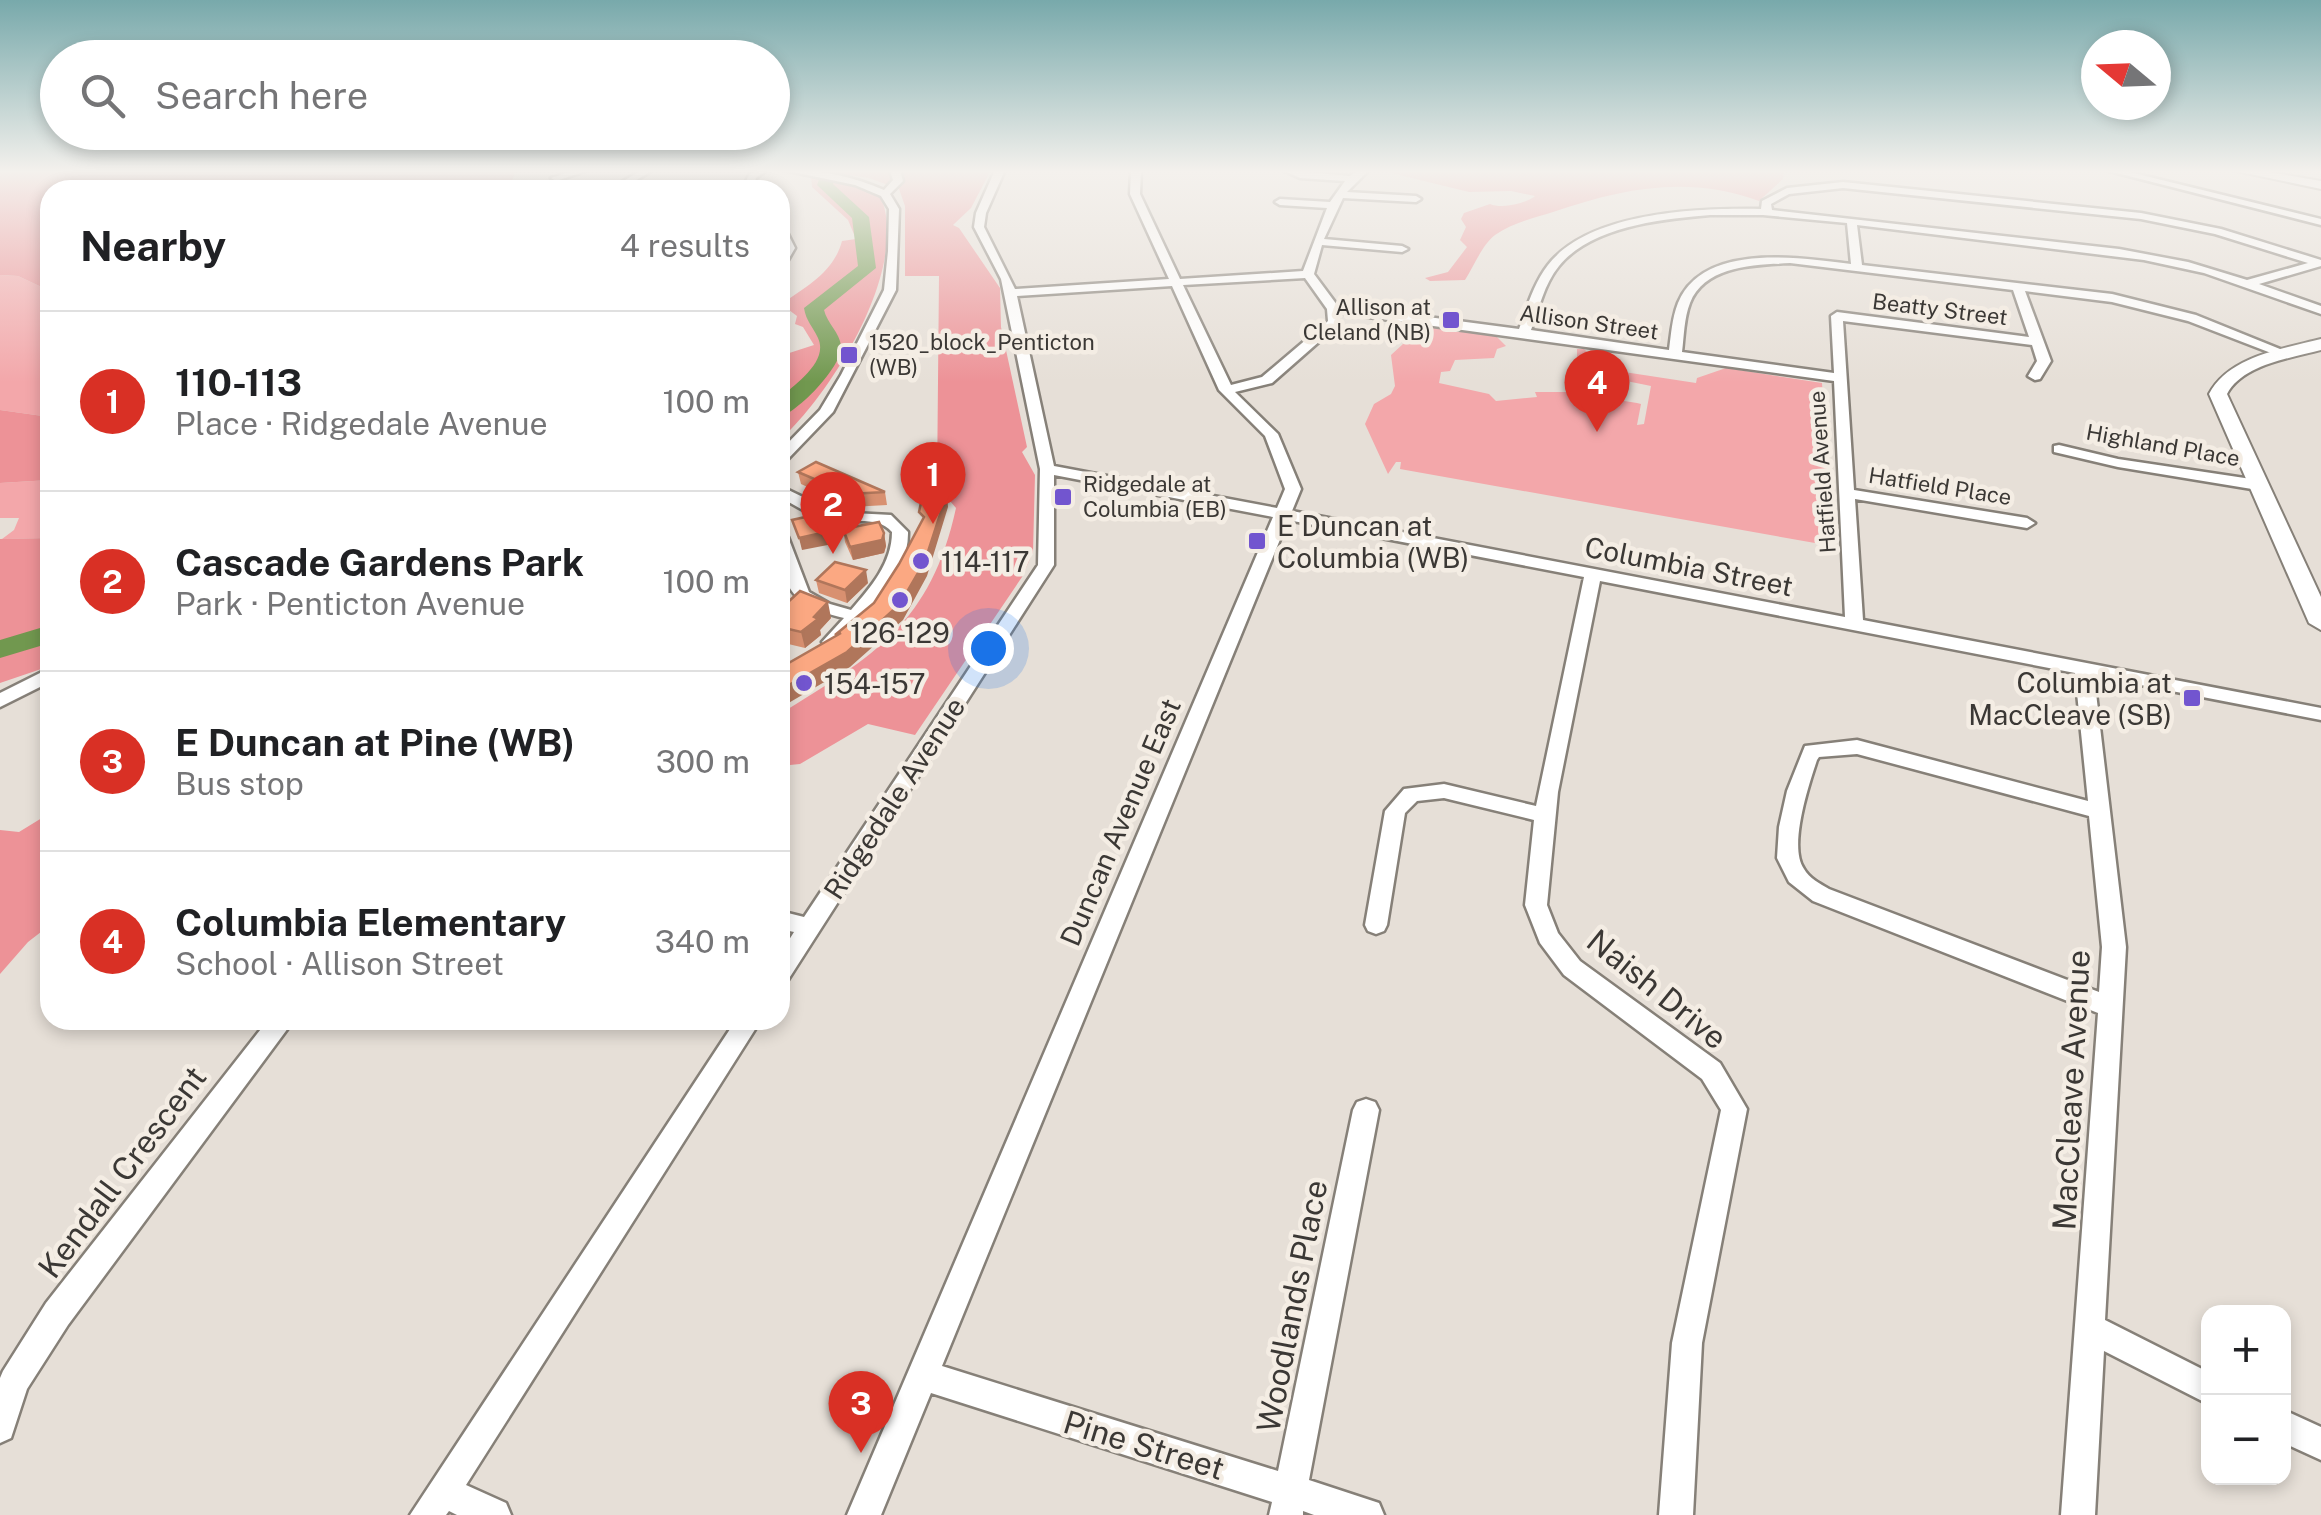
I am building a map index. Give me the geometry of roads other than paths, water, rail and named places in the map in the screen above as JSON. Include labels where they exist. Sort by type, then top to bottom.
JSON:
[{"type":"street","points":[[790,450],[813,429],[836,398],[890,290],[892,241]]},
{"type":"street","name":"Ridgedale Avenue","points":[[790,958],[1046,565],[1047,470],[1007,279],[986,241]]},
{"type":"street","name":"Duncan Avenue East","points":[[864,1515],[1293,488],[1271,434],[1226,390],[1157,241]]},
{"type":"street","points":[[1524,333],[1550,269],[1586,241]]},
{"type":"street","points":[[1854,241],[1857,267]]},
{"type":"street","points":[[2004,241],[2136,256],[2201,269],[2321,310]]},
{"type":"street","points":[[2242,241],[2320,264],[2246,284]]},
{"type":"street","points":[[1308,274],[1319,242],[1402,249]]},
{"type":"street","points":[[1675,355],[1684,301],[1696,284],[1744,263],[1790,260],[2150,306],[2288,354]]},
{"type":"street","points":[[1010,293],[1308,274]]},
{"type":"street","points":[[1226,390],[1267,380],[1328,332],[1334,322],[1333,310],[1308,274]]},
{"type":"street","name":"Beatty Street","points":[[1838,316],[2038,342],[2018,287]]},
{"type":"street","name":"Allison Street","points":[[1333,310],[1838,378]]},
{"type":"street","name":"Hatfield Avenue","points":[[1838,316],[1838,378],[1854,625]]},
{"type":"street","points":[[2035,376],[2044,360],[2038,342]]},
{"type":"street","points":[[2321,344],[2233,373],[2220,386],[2221,406],[2321,623]]},
{"type":"street","name":"Highland Place","points":[[2059,448],[2118,463],[2258,486]]},
{"type":"street","name":"Columbia Street","points":[[1047,470],[2321,714]]},
{"type":"street","name":"Hatfield Place","points":[[1846,493],[2027,524]]},
{"type":"street","points":[[790,497],[833,516],[894,522],[901,532],[900,549],[881,587],[811,657]]},
{"type":"street","points":[[790,565],[801,595],[808,602],[856,616]]},
{"type":"street","name":"Naish Drive","points":[[1592,575],[1545,815],[1536,905],[1548,937],[1572,968],[1712,1071],[1734,1109],[1687,1342],[1676,1515]]},
{"type":"street","name":"MacCleave Avenue","points":[[2078,1515],[2114,947],[2084,669]]},
{"type":"street","points":[[0,701],[40,679]]},
{"type":"street","points":[[2099,811],[1857,747],[1830,747],[1812,751],[1804,764],[1786,850],[1790,867],[1821,895],[2110,1008]]},
{"type":"street","points":[[1376,925],[1396,811],[1411,794],[1444,791],[1545,815]]},
{"type":"street","points":[[790,923],[810,928]]},
{"type":"street","name":"Kendall Crescent","points":[[0,1426],[14,1382],[57,1314],[274,1030]]},
{"type":"street","points":[[494,1515],[435,1503],[743,1030]]},
{"type":"street","name":"Woodlands Place","points":[[1289,1503],[1366,1110]]},
{"type":"street","points":[[2089,1328],[2201,1384]]},
{"type":"street","name":"Pine Street","points":[[922,1376],[1289,1503],[1367,1515]]},
{"type":"street","points":[[2291,1429],[2321,1444]]},
{"type":"waterway","points":[[790,401],[827,362],[831,345],[814,308],[867,268],[863,241]]},
{"type":"waterway","points":[[0,649],[40,637]]},
{"type":"place","name":"Allison at Cleland (NB)","points":[[1451,320]]},
{"type":"place","name":"1520_block_Penticton (WB)","points":[[849,355]]},
{"type":"place","name":"Columbia Elementary","points":[[1597,432]]},
{"type":"place","name":"Ridgedale at Columbia (EB)","points":[[1063,497]]},
{"type":"place","name":"110-113","points":[[933,524]]},
{"type":"place","name":"E Duncan at Columbia (WB)","points":[[1257,541]]},
{"type":"place","name":"Cascade Gardens Park","points":[[833,554]]},
{"type":"place","name":"114-117","points":[[921,561]]},
{"type":"place","name":"126-129","points":[[900,600]]},
{"type":"place","name":"154-157","points":[[804,683]]},
{"type":"place","name":"Columbia at MacCleave (SB)","points":[[2192,698]]},
{"type":"place","name":"E Duncan at Pine (WB)","points":[[861,1453]]}]
